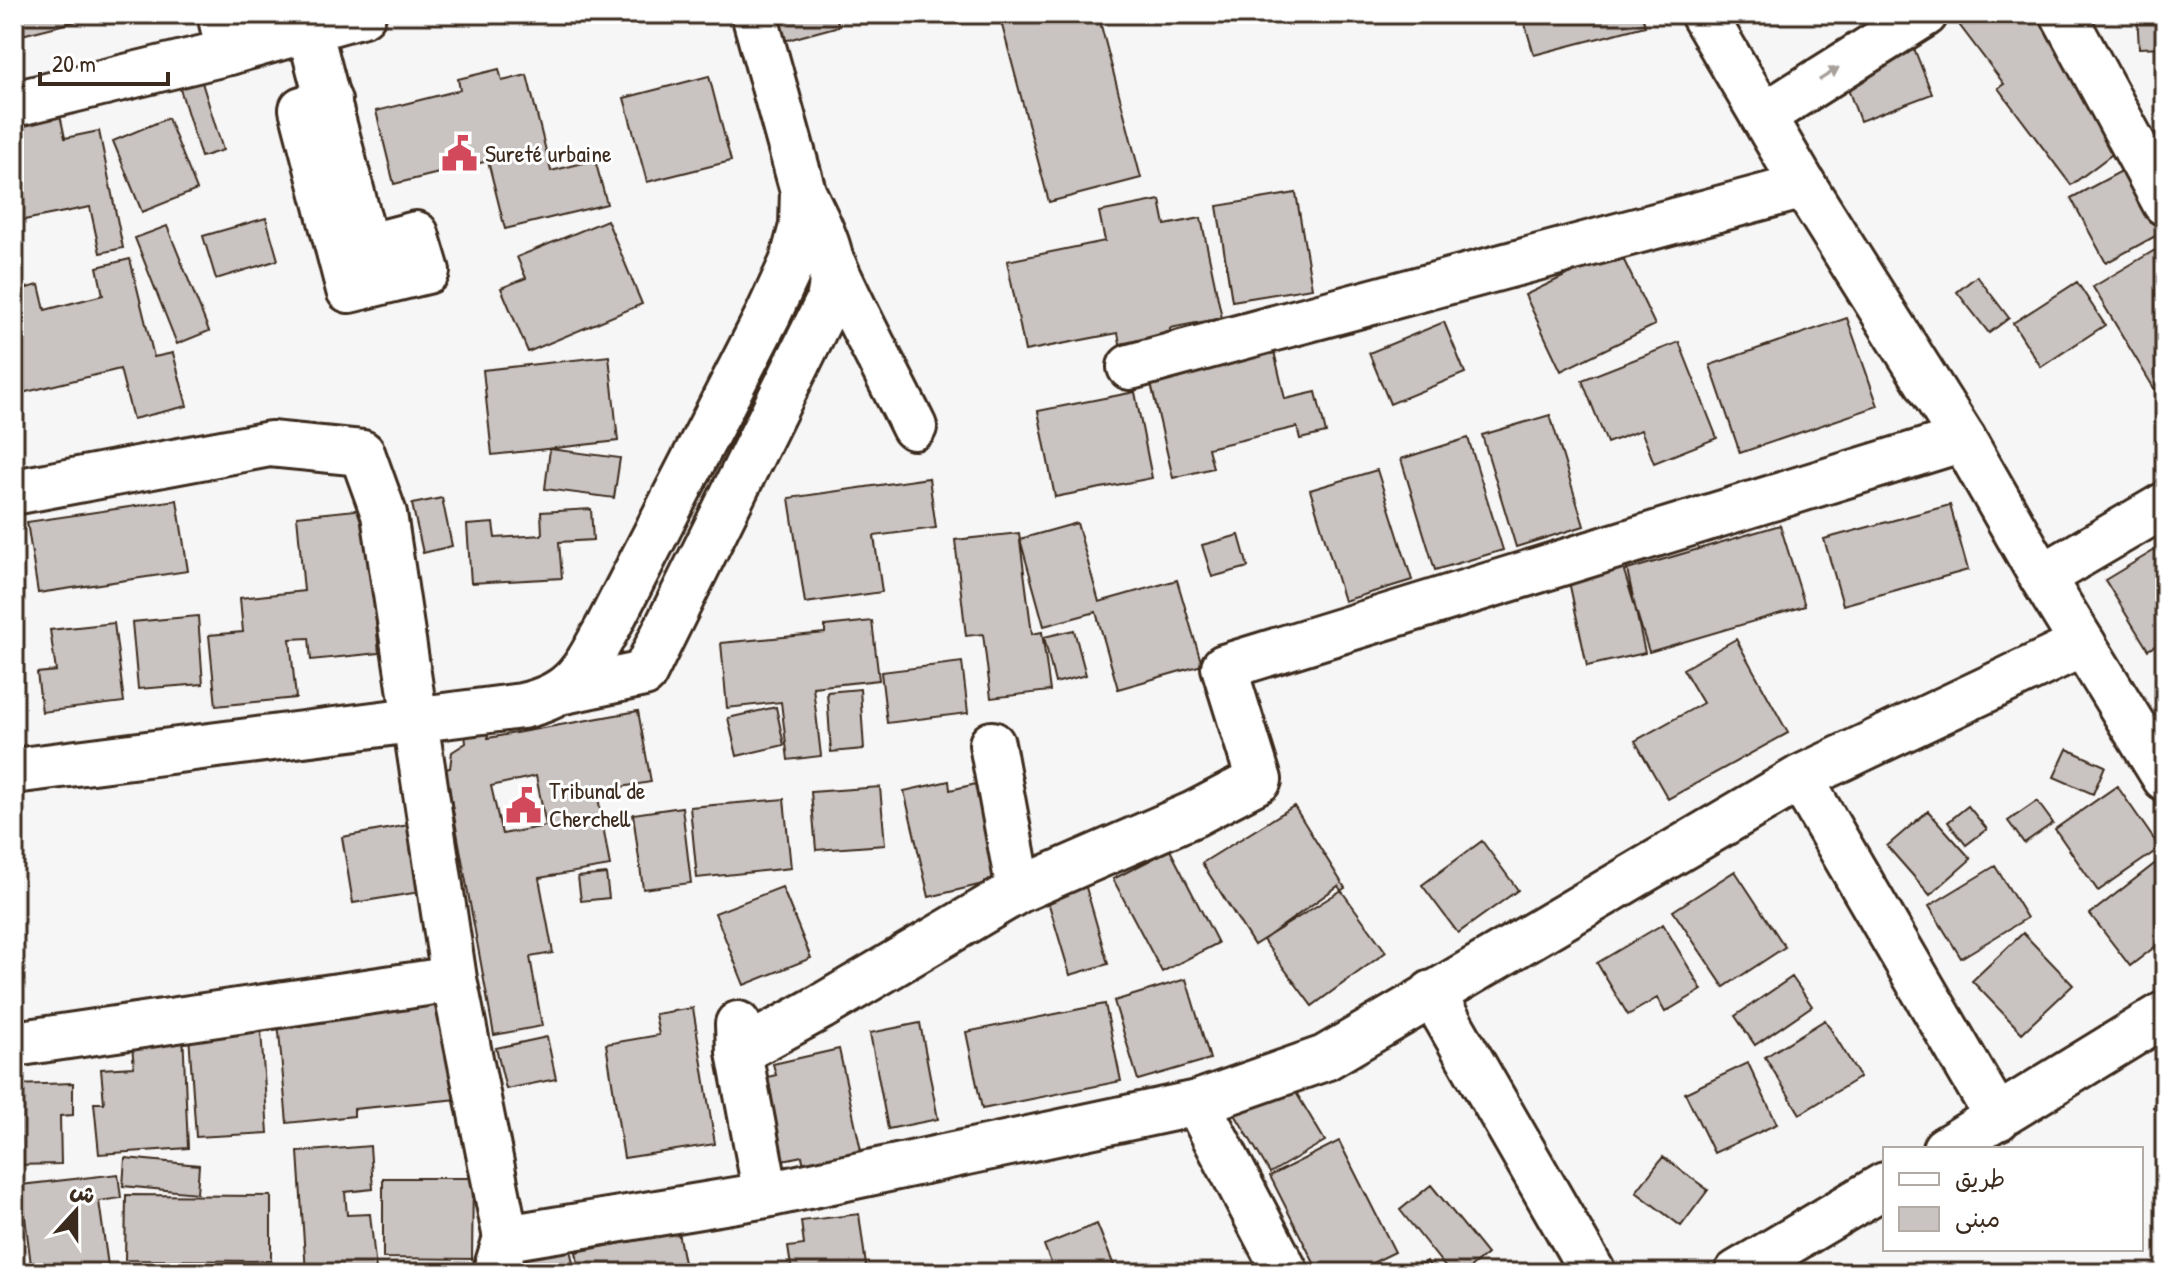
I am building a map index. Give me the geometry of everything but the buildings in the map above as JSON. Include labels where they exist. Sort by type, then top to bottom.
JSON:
[{"type":"street","points":[[14,104],[225,33],[309,29],[363,14]]},
{"type":"street","points":[[754,14],[803,191],[876,356],[895,385],[914,427]]},
{"type":"street","points":[[1703,14],[1804,186],[1963,439],[2042,577],[2165,778]]},
{"type":"street","points":[[1763,116],[1925,14]]},
{"type":"street","points":[[2063,14],[2165,203]]},
{"type":"street","points":[[309,29],[329,101]]},
{"type":"street","points":[[1130,367],[1804,186]]},
{"type":"street","points":[[564,691],[581,673],[609,625],[768,315],[792,263],[802,226],[803,191]]},
{"type":"street","points":[[14,771],[522,706],[545,701],[564,691],[644,674],[829,300],[833,264]]},
{"type":"street","points":[[766,1195],[738,1037],[821,1007],[1019,890],[1194,814],[1259,780],[1224,667],[1963,439]]},
{"type":"street","points":[[14,492],[270,444],[362,453],[384,514],[454,979],[501,1255],[1197,1103],[1325,1058],[1800,778],[2083,644]]},
{"type":"street","points":[[2042,577],[2165,505]]},
{"type":"street","points":[[992,744],[1019,890]]},
{"type":"street","points":[[1800,778],[1998,1118]]},
{"type":"street","points":[[14,1044],[454,979]]},
{"type":"street","points":[[1432,993],[1593,1273]]},
{"type":"street","points":[[1948,1147],[2165,1014]]},
{"type":"street","points":[[1197,1103],[1286,1273]]},
{"type":"street","points":[[1737,1273],[1883,1186]]},
{"type":"place","name":"Sureté urbaine","points":[[459,154]]},
{"type":"place","name":"Tribunal de Cherchell","points":[[523,805]]}]
